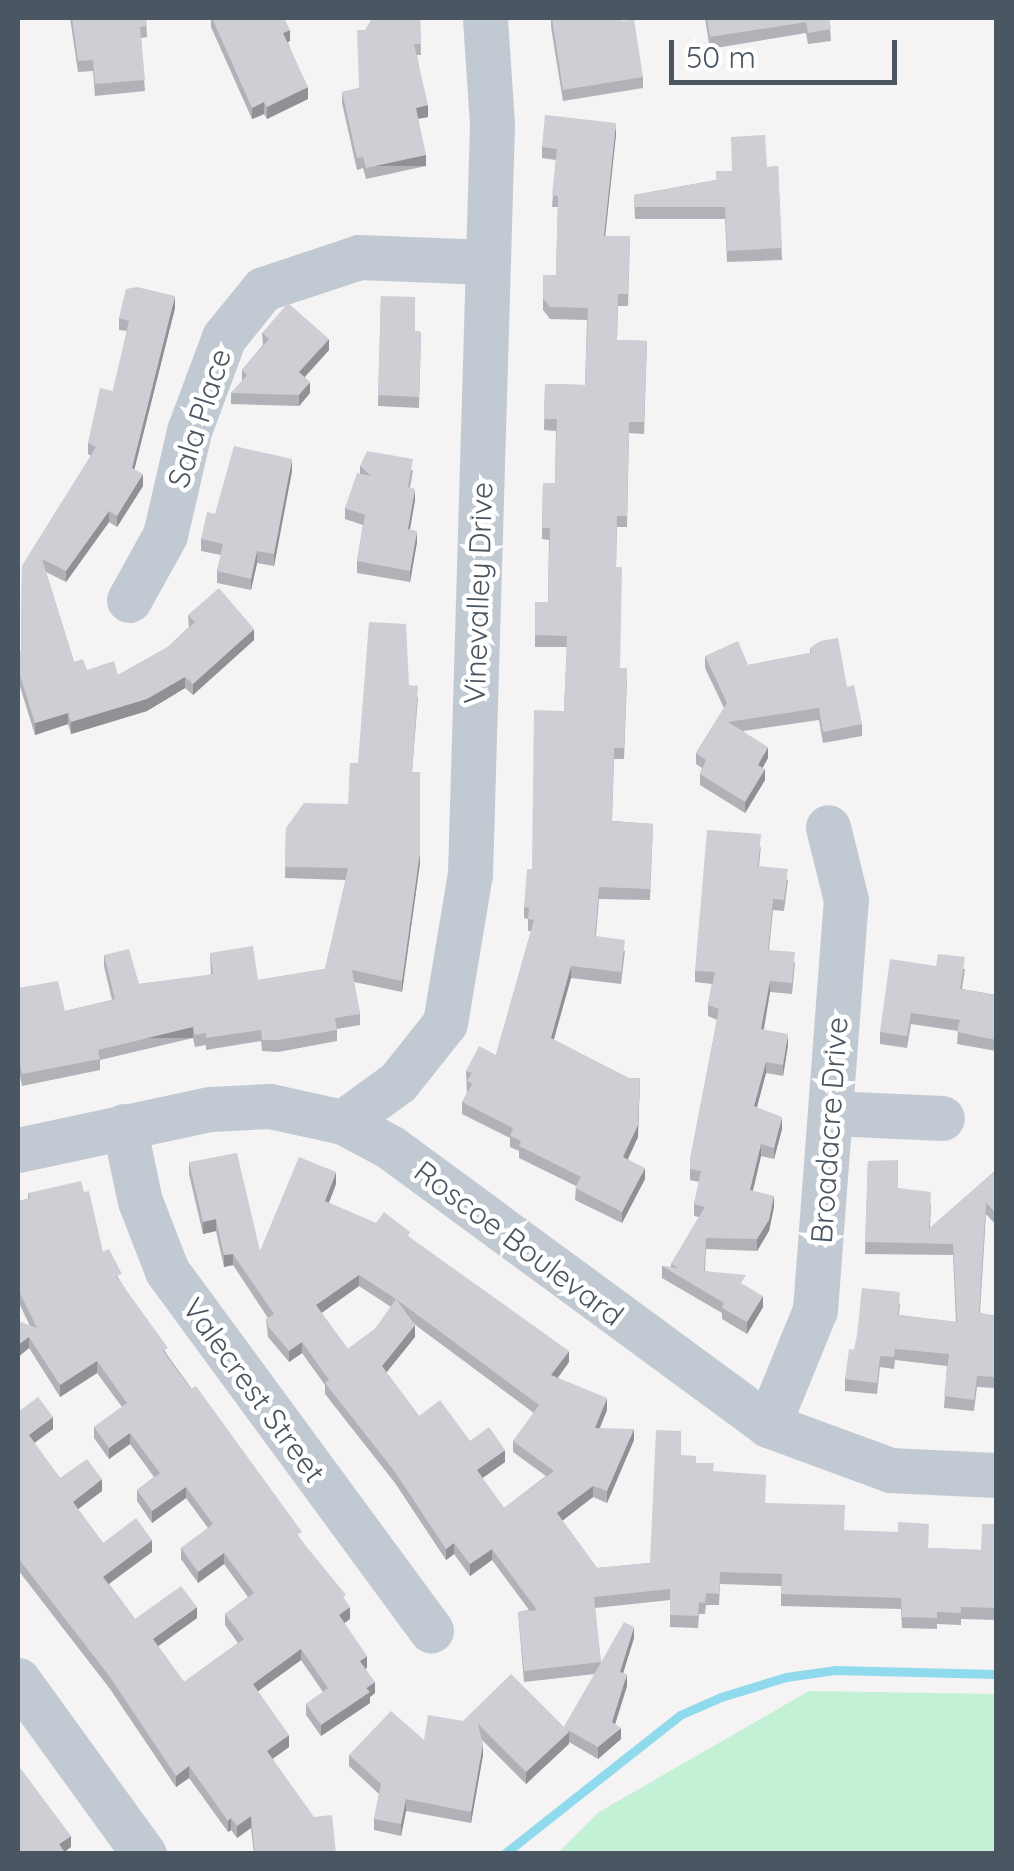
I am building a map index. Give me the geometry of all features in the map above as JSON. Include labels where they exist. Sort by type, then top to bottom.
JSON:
[{"type":"street","name":"Vinevalley Drive","points":[[343,1122],[398,1082],[445,1023],[470,874],[492,124],[484,18]]},
{"type":"street","name":"Sala Place","points":[[129,600],[165,536],[189,431],[224,336],[263,289],[358,257],[488,262]]},
{"type":"street","name":"Broadacre Drive","points":[[768,1425],[815,1310],[846,900],[828,828]]},
{"type":"street","name":"Roscoe Boulevard","points":[[18,1150],[210,1109],[270,1106],[343,1122],[390,1147],[768,1425],[890,1470],[996,1476]]},
{"type":"street","points":[[831,1113],[942,1118]]},
{"type":"street","name":"Valecrest Street","points":[[124,1126],[140,1202],[167,1271],[431,1630]]},
{"type":"street","points":[[18,1680],[144,1854]]},
{"type":"green space","points":[[809,1691],[996,1694],[996,1853],[558,1853],[599,1812]]},
{"type":"building","points":[[72,18],[146,18],[147,26],[140,27],[145,80],[95,84],[93,60],[78,61]]},
{"type":"building","points":[[212,18],[284,18],[290,30],[283,33],[308,87],[267,107],[264,102],[252,108]]},
{"type":"building","points":[[372,18],[420,18],[421,44],[414,44],[428,105],[416,108],[426,155],[366,168],[363,157],[357,158],[342,92],[359,88],[357,30],[365,30]]},
{"type":"building","points":[[552,18],[634,19],[643,77],[563,90]]},
{"type":"building","points":[[707,18],[829,18],[831,29],[808,33],[806,22],[710,37]]},
{"type":"building","points":[[545,115],[616,123],[604,236],[630,236],[628,294],[618,294],[617,340],[647,341],[644,422],[629,422],[627,516],[617,516],[616,567],[622,567],[620,668],[627,668],[624,748],[614,748],[612,821],[653,824],[650,889],[599,887],[595,936],[625,940],[621,972],[571,966],[551,1038],[629,1078],[640,1078],[638,1125],[623,1157],[645,1168],[622,1212],[575,1188],[581,1177],[519,1146],[521,1141],[510,1136],[513,1128],[462,1102],[472,1084],[467,1081],[472,1073],[466,1071],[479,1046],[496,1055],[534,920],[528,919],[529,908],[524,907],[527,869],[532,869],[534,710],[564,711],[567,636],[535,635],[535,602],[548,602],[550,528],[542,528],[543,483],[555,483],[557,419],[544,419],[545,384],[585,385],[588,308],[550,307],[543,298],[543,275],[556,275],[558,196],[552,195],[557,149],[542,147]]},
{"type":"building","points":[[765,135],[767,167],[778,166],[782,248],[727,251],[725,207],[635,207],[634,195],[716,180],[716,171],[732,171],[731,137]]},
{"type":"building","points":[[137,287],[175,296],[132,468],[143,474],[117,516],[109,511],[66,571],[42,559],[74,662],[83,659],[87,670],[114,661],[118,675],[168,647],[195,622],[188,615],[219,588],[254,629],[193,684],[185,677],[147,699],[71,722],[68,713],[35,723],[18,669],[22,566],[96,447],[88,443],[100,388],[113,391],[129,321],[119,318],[126,289]]},
{"type":"building","points":[[381,296],[415,297],[415,331],[421,332],[419,397],[378,395]]},
{"type":"building","points":[[288,303],[329,339],[299,372],[310,382],[299,395],[231,393],[247,375],[242,370],[269,339],[262,333]]},
{"type":"building","points":[[234,446],[292,459],[274,554],[257,551],[251,579],[217,571],[223,544],[201,539],[207,512],[215,514]]},
{"type":"building","points":[[367,451],[413,459],[408,487],[415,489],[408,529],[417,531],[410,571],[357,561],[365,515],[345,508],[357,473],[371,476],[360,466]]},
{"type":"building","points":[[369,622],[406,624],[409,685],[418,686],[412,772],[420,772],[420,852],[402,981],[352,970],[360,1014],[335,1018],[337,1030],[262,1040],[261,1030],[206,1038],[206,1033],[195,1035],[193,1027],[98,1050],[100,1059],[22,1074],[18,1054],[18,988],[58,981],[65,1011],[115,999],[104,955],[129,949],[139,984],[213,974],[210,953],[253,946],[258,980],[325,969],[348,868],[285,867],[286,828],[304,803],[348,804],[350,763],[358,763]]},
{"type":"building","points":[[838,638],[847,687],[854,685],[862,724],[823,732],[819,708],[728,722],[768,747],[758,765],[765,769],[745,802],[700,774],[706,760],[696,753],[727,703],[705,656],[738,641],[748,665],[811,653],[810,648],[820,641]]},
{"type":"building","points":[[707,830],[761,834],[758,866],[788,869],[784,900],[773,899],[768,950],[795,952],[792,983],[770,981],[761,1029],[788,1034],[783,1065],[766,1062],[754,1106],[782,1117],[774,1148],[761,1144],[750,1190],[774,1196],[769,1220],[757,1239],[706,1238],[704,1271],[746,1275],[741,1283],[763,1296],[747,1322],[722,1308],[724,1303],[662,1266],[678,1268],[671,1264],[705,1207],[694,1204],[701,1171],[690,1169],[690,1160],[719,1009],[708,1005],[715,972],[695,971]]},
{"type":"building","points":[[938,954],[965,957],[960,989],[996,995],[996,1040],[957,1032],[960,1020],[911,1013],[907,1036],[880,1032],[890,959],[936,966]]},
{"type":"building","points":[[237,1153],[260,1251],[299,1157],[336,1172],[325,1201],[376,1223],[384,1212],[410,1232],[408,1236],[569,1351],[551,1375],[607,1398],[595,1428],[634,1429],[607,1491],[593,1486],[557,1513],[597,1568],[650,1563],[656,1430],[681,1431],[681,1455],[696,1456],[696,1463],[714,1463],[713,1471],[766,1475],[765,1503],[845,1505],[844,1530],[898,1532],[898,1522],[929,1524],[928,1548],[981,1550],[982,1524],[996,1524],[996,1608],[961,1607],[961,1613],[937,1612],[937,1618],[902,1617],[901,1598],[781,1594],[782,1574],[720,1572],[719,1594],[706,1593],[705,1603],[699,1602],[698,1616],[670,1615],[670,1589],[594,1597],[601,1662],[524,1671],[518,1612],[537,1610],[492,1549],[470,1564],[454,1543],[446,1549],[395,1472],[325,1383],[329,1380],[302,1342],[289,1351],[268,1326],[266,1319],[274,1314],[233,1254],[224,1255],[216,1219],[203,1222],[189,1162]],"holes":[[[359,1275],[396,1299],[375,1329],[348,1349],[316,1305]],[[396,1299],[539,1405],[513,1441],[554,1471],[504,1508],[477,1470],[505,1450],[489,1427],[470,1441],[440,1400],[419,1416],[382,1366],[415,1325]]]},
{"type":"building","points":[[898,1160],[898,1188],[931,1192],[929,1229],[996,1170],[996,1213],[986,1203],[979,1313],[996,1316],[996,1377],[977,1376],[974,1400],[944,1396],[949,1354],[895,1349],[894,1357],[880,1356],[877,1383],[845,1379],[849,1349],[854,1350],[857,1335],[862,1288],[900,1292],[898,1315],[957,1322],[953,1244],[865,1242],[868,1161]]},
{"type":"building","points":[[81,1181],[84,1192],[89,1191],[103,1252],[109,1249],[122,1274],[116,1276],[168,1348],[163,1351],[191,1389],[196,1386],[302,1532],[297,1535],[346,1595],[343,1597],[350,1607],[339,1615],[367,1656],[360,1661],[375,1682],[366,1688],[370,1692],[321,1725],[306,1704],[328,1688],[301,1649],[253,1684],[289,1735],[267,1751],[314,1817],[332,1815],[336,1854],[255,1854],[251,1816],[237,1826],[231,1818],[228,1821],[189,1766],[176,1776],[110,1677],[18,1558],[18,1412],[38,1397],[53,1417],[29,1435],[60,1478],[87,1459],[102,1479],[73,1502],[103,1543],[136,1518],[152,1540],[103,1577],[135,1619],[181,1586],[197,1607],[153,1639],[184,1682],[244,1639],[225,1614],[254,1593],[224,1553],[198,1572],[181,1548],[213,1524],[186,1487],[152,1511],[137,1490],[160,1473],[130,1433],[109,1448],[94,1427],[127,1403],[97,1361],[60,1385],[29,1337],[18,1345],[18,1321],[37,1328],[18,1289],[18,1201],[30,1198],[28,1193]]},
{"type":"building","points":[[624,1622],[634,1627],[620,1672],[627,1674],[612,1722],[621,1728],[598,1747],[566,1729],[569,1732],[526,1772],[478,1724],[483,1744],[471,1812],[406,1799],[401,1824],[374,1819],[381,1784],[349,1755],[391,1711],[424,1740],[428,1715],[463,1721],[511,1674],[564,1727]]},
{"type":"building","points":[[18,1765],[71,1836],[59,1844],[66,1854],[18,1854]]},
{"type":"waterway","points":[[504,1854],[680,1715],[721,1697],[786,1677],[835,1670],[996,1674]]}]
